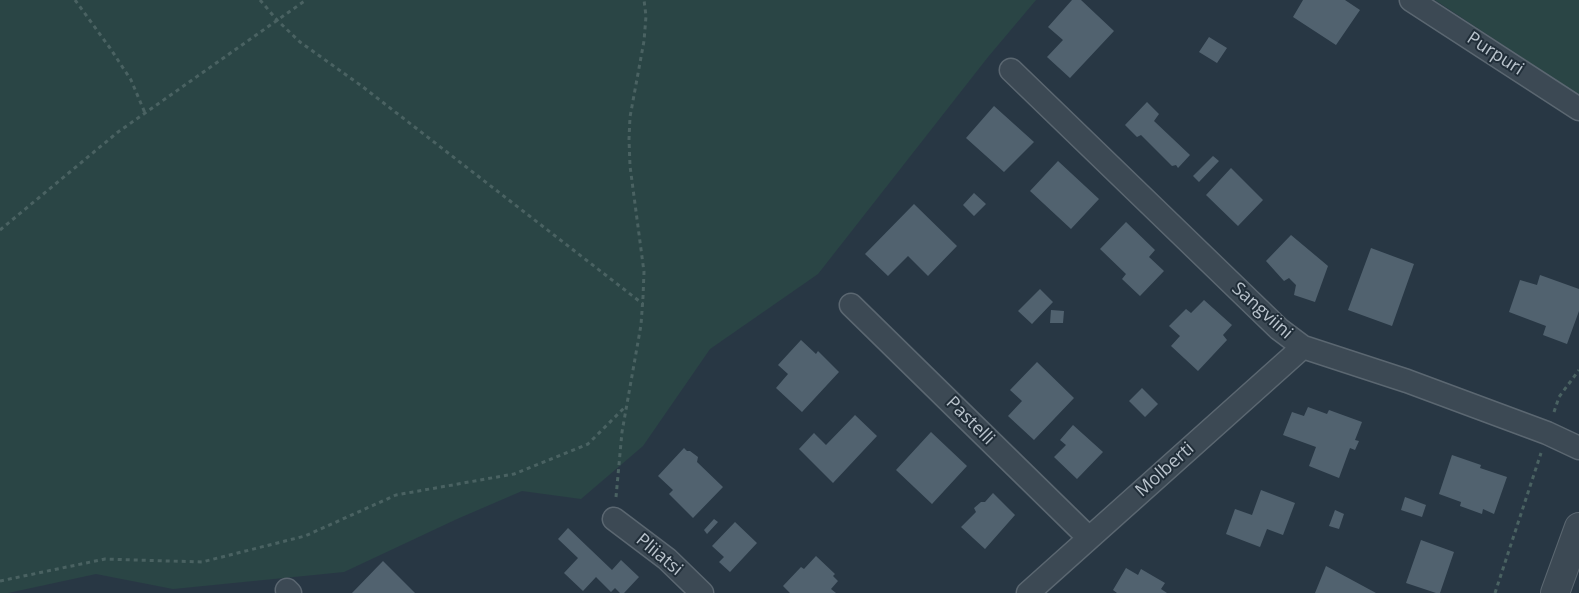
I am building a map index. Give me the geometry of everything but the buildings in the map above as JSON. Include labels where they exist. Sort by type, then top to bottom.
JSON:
[{"type":"street","name":"Purpuri","points":[[1412,0],[1579,109]]},
{"type":"street","name":"Sangviini","points":[[1011,70],[1280,329],[1303,347],[1407,381],[1547,433],[1579,448]]},
{"type":"street","name":"Pastelli","points":[[851,305],[1089,538]]},
{"type":"street","name":"Molberti","points":[[1028,593],[1303,347]]},
{"type":"street","name":"Pliiatsi","points":[[614,519],[667,559],[702,593]]},
{"type":"street","points":[[1555,593],[1579,527]]},
{"type":"path","points":[[75,0],[110,48],[130,80],[144,113]]},
{"type":"path","points":[[260,0],[300,42],[363,87],[643,304]]},
{"type":"path","points":[[0,230],[118,132],[306,0]]},
{"type":"path","points":[[614,519],[622,432],[643,304],[644,272],[628,139],[630,117],[644,41],[646,16],[644,0]]},
{"type":"path","points":[[1495,593],[1559,397],[1579,370]]},
{"type":"path","points":[[0,581],[105,560],[202,562],[306,536],[396,495],[514,474],[588,444],[626,406]]},
{"type":"green space","points":[[0,0],[1036,0],[988,57],[818,274],[710,349],[643,446],[581,499],[522,491],[344,572],[173,589],[96,574],[8,593],[0,593]]},
{"type":"green space","points":[[1435,0],[1579,0],[1579,95]]}]
